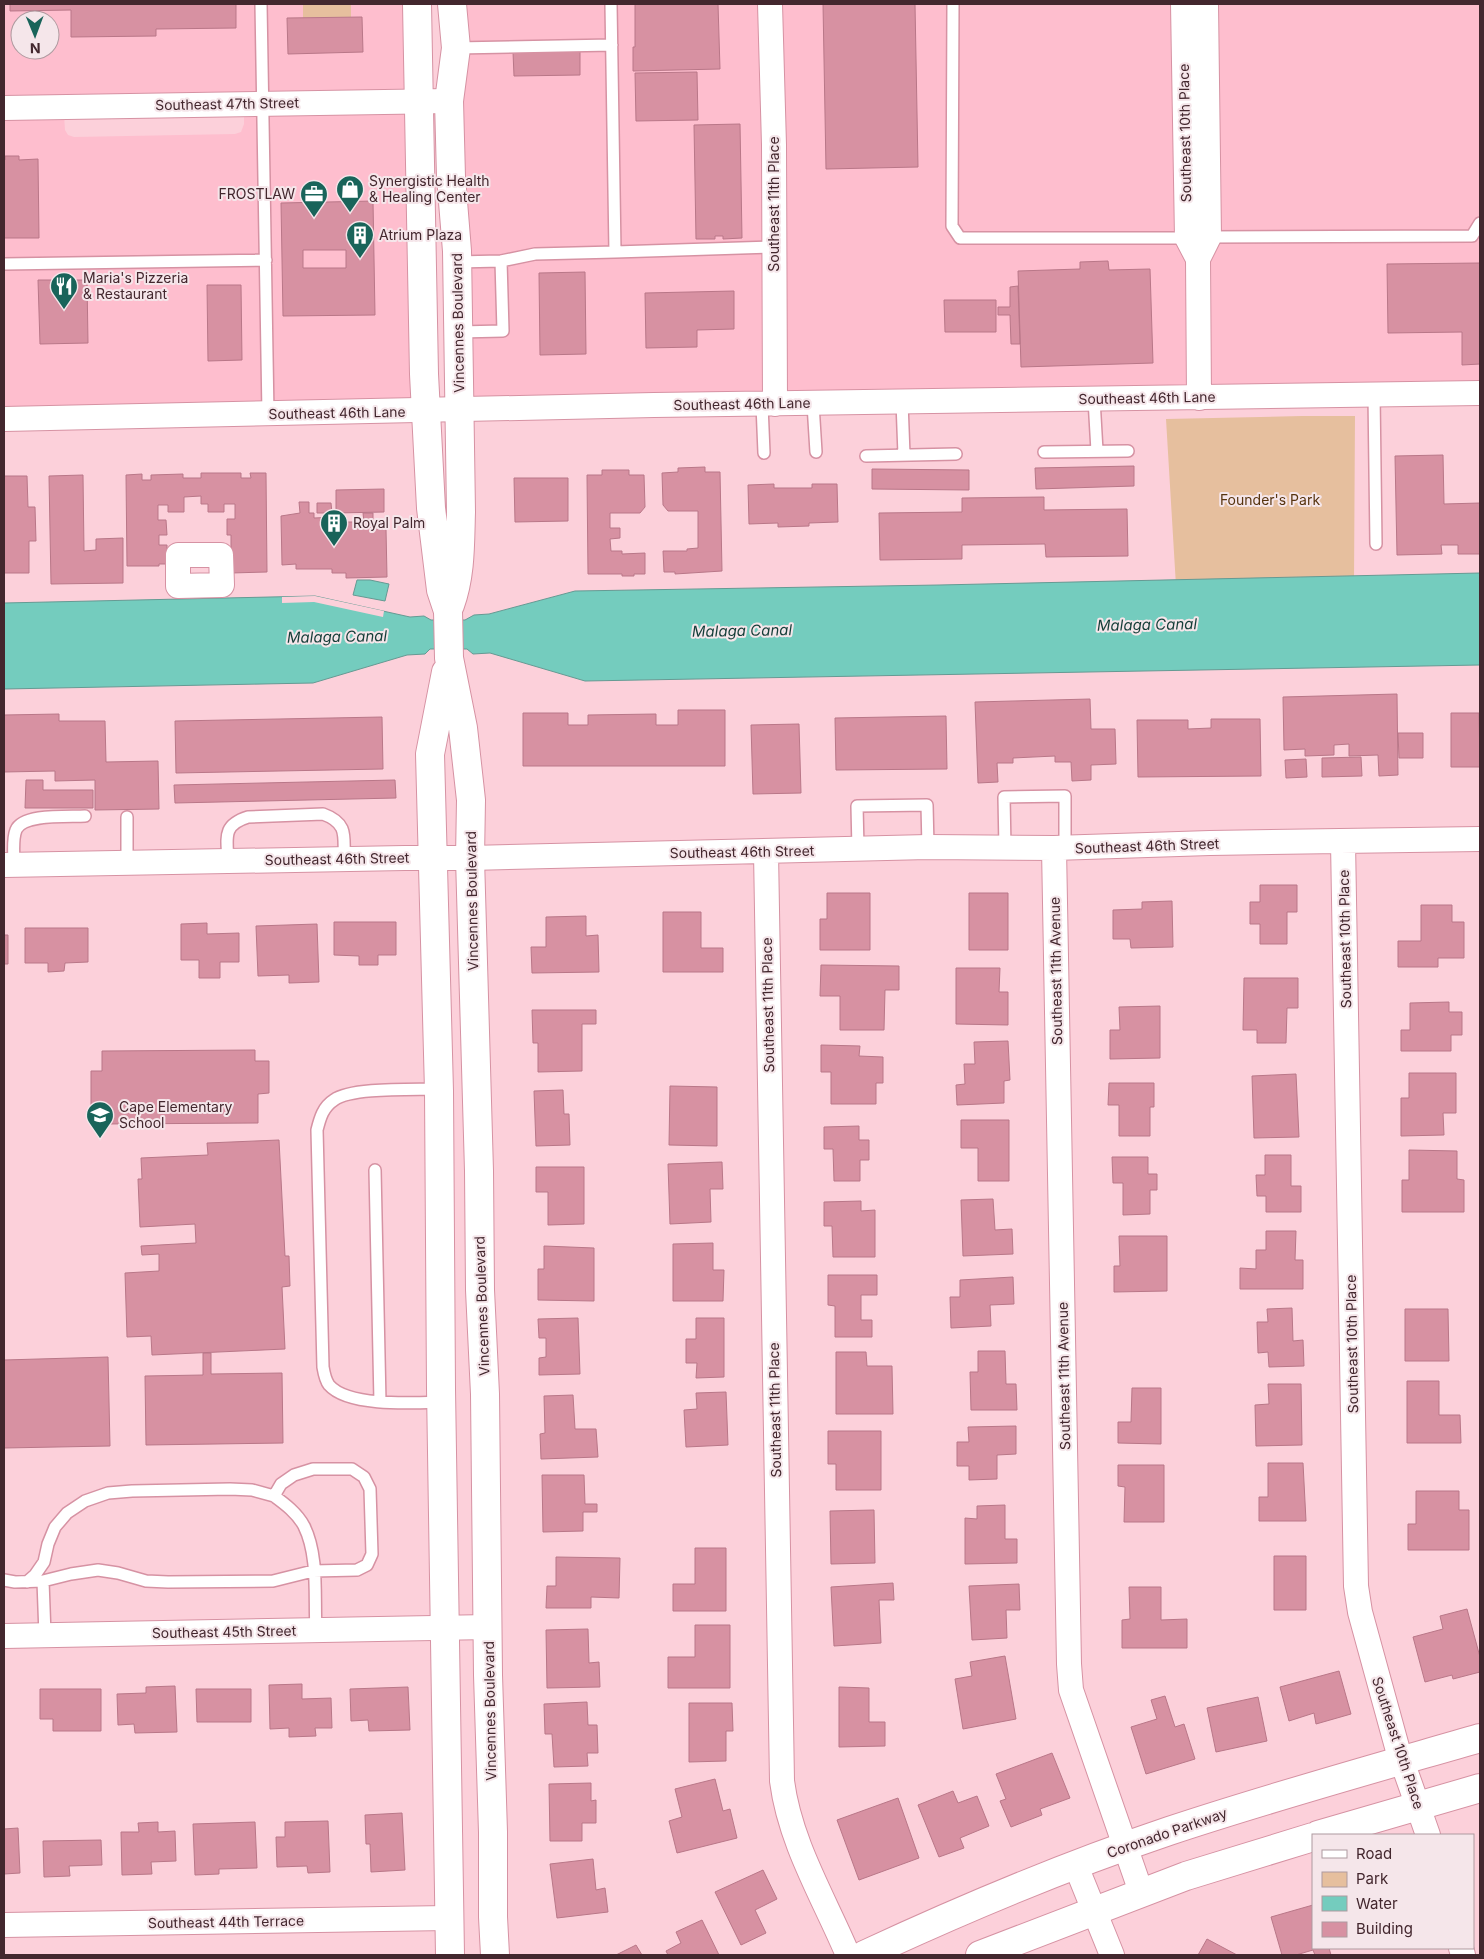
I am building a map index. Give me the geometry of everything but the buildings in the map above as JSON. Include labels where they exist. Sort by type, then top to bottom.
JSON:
[{"type":"street","name":"Vincennes Boulevard","points":[[417,4],[426,411],[433,533],[442,590],[448,611],[449,658],[463,728],[471,800],[470,858],[479,1171],[480,1290],[485,1394],[495,1955]]},
{"type":"street","name":"Vincennes Boulevard","points":[[448,611],[456,589],[460,547],[459,332],[457,262],[452,210],[449,101],[456,48],[452,4]]},
{"type":"street","name":"Southeast 11th Place","points":[[769,404],[774,247],[774,145],[770,4]]},
{"type":"street","name":"Southeast 10th Place","points":[[1183,4],[1184,125],[1198,237]]},
{"type":"street","name":"Southeast 10th Place","points":[[1199,398],[1198,237],[1208,125],[1206,4]]},
{"type":"street","name":"Southeast 47th Street","points":[[4,108],[449,101]]},
{"type":"street","name":"Southeast 46th Lane","points":[[4,419],[769,404],[1480,393]]},
{"type":"street","name":"Vincennes Boulevard","points":[[449,658],[430,754],[439,1089],[441,1402],[450,1955]]},
{"type":"street","name":"Southeast 46th Street","points":[[9,865],[470,858],[928,847],[1059,848],[1480,839]]},
{"type":"street","name":"Southeast 10th Place","points":[[1344,842],[1356,1586],[1360,1612],[1401,1761],[1428,1834]]},
{"type":"street","name":"Southeast 11th Avenue","points":[[1059,848],[1069,1664],[1071,1690],[1124,1848],[1141,1892]]},
{"type":"street","name":"Southeast 11th Place","points":[[766,852],[782,1781],[785,1806],[792,1830],[848,1955]]},
{"type":"street","name":"Southeast 45th Street","points":[[4,1636],[488,1628]]},
{"type":"street","name":"Coronado Parkway","points":[[864,1955],[1023,1886],[1124,1848],[1234,1810],[1480,1738]]},
{"type":"street","points":[[1321,1834],[1480,1788]]},
{"type":"street","points":[[980,1955],[1141,1892],[1195,1873],[1312,1837]]},
{"type":"street","points":[[1076,1866],[1112,1955]]},
{"type":"street","name":"Southeast 44th Terrace","points":[[4,1925],[448,1918]]},
{"type":"lane","points":[[261,4],[268,414]]},
{"type":"lane","points":[[611,4],[616,252]]},
{"type":"lane","points":[[953,4],[952,226],[960,238],[1472,236],[1480,223]]},
{"type":"lane","points":[[456,48],[612,45]]},
{"type":"lane","points":[[1184,74],[1207,74]]},
{"type":"lane","points":[[1184,125],[1208,125]]},
{"type":"lane","points":[[457,262],[502,261],[535,254],[774,247]]},
{"type":"lane","points":[[4,264],[266,260]]},
{"type":"lane","points":[[459,332],[503,331],[502,261]]},
{"type":"lane","points":[[1374,394],[1376,544]]},
{"type":"lane","points":[[1094,399],[1097,452]]},
{"type":"lane","points":[[902,402],[904,455]]},
{"type":"lane","points":[[764,453],[769,404]]},
{"type":"lane","points":[[813,404],[816,452]]},
{"type":"lane","points":[[1044,452],[1128,451]]},
{"type":"lane","points":[[866,456],[956,454]]},
{"type":"lane","points":[[1006,848],[1004,797],[1065,796],[1059,848]]},
{"type":"lane","points":[[858,850],[857,806],[927,804],[928,847]]},
{"type":"lane","points":[[228,861],[227,834],[230,826],[238,820],[248,817],[323,814],[340,823],[344,831],[344,859]]},
{"type":"lane","points":[[9,865],[17,827],[24,820],[85,816]]},
{"type":"lane","points":[[127,818],[127,863]]},
{"type":"lane","points":[[439,1089],[356,1092],[334,1099],[322,1112],[317,1130],[323,1367],[328,1385],[344,1397],[380,1402],[441,1402]]},
{"type":"lane","points":[[374,1170],[380,1402]]},
{"type":"lane","points":[[4,1580],[43,1581],[98,1570],[118,1573],[146,1581],[273,1580],[313,1571],[357,1570],[367,1565],[372,1554],[370,1489],[364,1477],[352,1469],[313,1469],[294,1474],[281,1484],[274,1496]]},
{"type":"lane","points":[[27,1582],[44,1562],[55,1527],[67,1513],[85,1501],[108,1494],[132,1491],[252,1490],[274,1496],[290,1508],[303,1524],[310,1542],[316,1630]]},
{"type":"lane","points":[[43,1581],[45,1635]]},
{"type":"shaded area","points":[[4,4],[406,4],[414,406],[4,413]],"holes":[[[64,115],[244,115],[244,124],[241,132],[235,134],[74,137],[68,135],[65,130]]]},
{"type":"shaded area","points":[[463,4],[1480,4],[1480,391],[470,405],[460,102]]},
{"type":"green space","points":[[303,4],[351,4],[351,17],[303,18]]},
{"type":"green space","name":"Founder's Park","points":[[1355,416],[1354,582],[1176,586],[1166,419]]},
{"type":"water","name":"Malaga Canal","points":[[1480,573],[1480,665],[585,681],[490,653],[473,654],[467,649],[430,649],[425,654],[407,655],[313,683],[4,689],[4,603],[315,596],[410,617],[424,616],[431,620],[465,620],[474,615],[489,614],[575,591]]},
{"type":"water","points":[[357,580],[370,580],[389,584],[385,601],[353,595]]},
{"type":"pier","points":[[315,596],[384,611],[383,617],[314,602],[282,603],[282,597]]},
{"type":"place","name":"Synergistic Health & Healing Center","points":[[350,213]]},
{"type":"place","name":"FROSTLAW","points":[[314,218]]},
{"type":"place","name":"Atrium Plaza","points":[[360,259]]},
{"type":"place","name":"Maria's Pizzeria & Restaurant","points":[[64,310]]},
{"type":"place","name":"Royal Palm","points":[[334,547]]},
{"type":"place","name":"Cape Elementary School","points":[[100,1139]]}]
